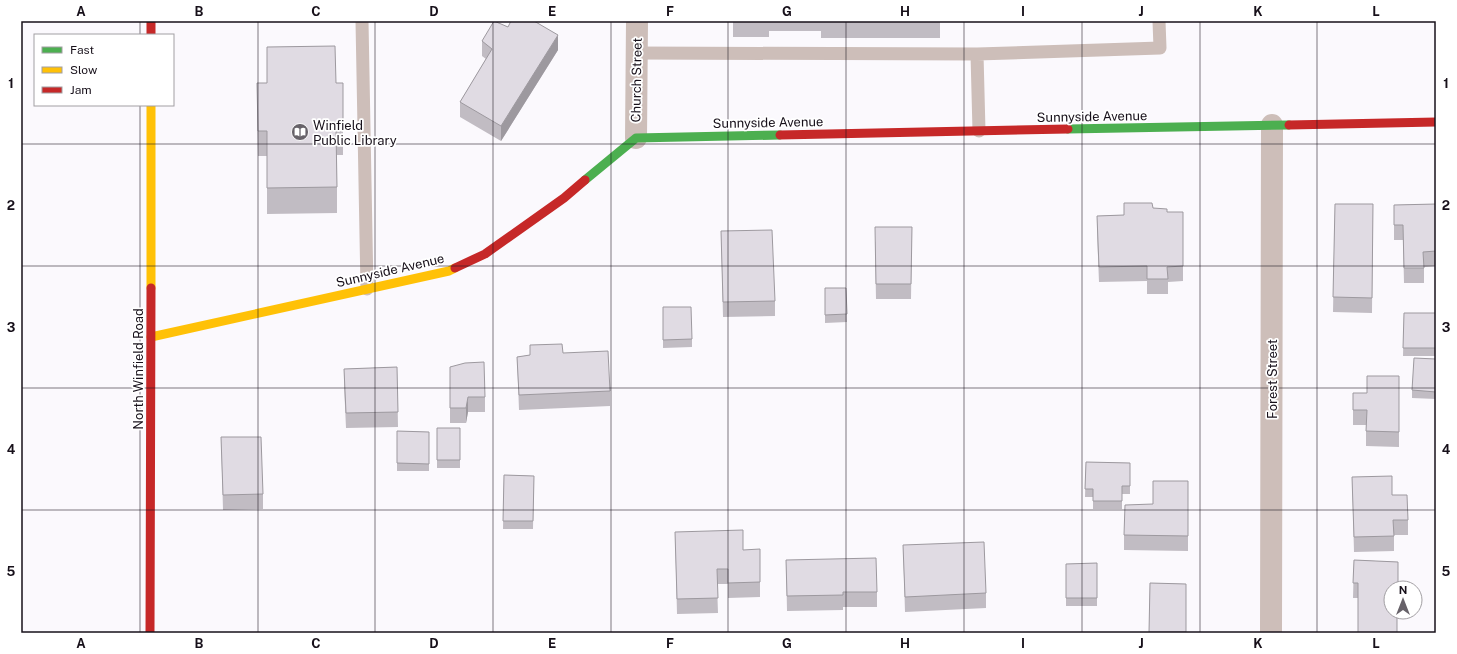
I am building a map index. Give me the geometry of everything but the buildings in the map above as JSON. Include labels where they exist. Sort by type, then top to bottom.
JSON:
[{"type":"street","points":[[151,21],[151,34]]},
{"type":"street","name":"Church Street","points":[[636,138],[637,21]]},
{"type":"street","name":"North Winfield Road","points":[[150,633],[151,106]]},
{"type":"street","name":"Sunnyside Avenue","points":[[151,337],[449,271],[485,254],[564,198],[636,138],[1436,122]]},
{"type":"street","name":"Forest Street","points":[[1271,633],[1272,125]]},
{"type":"lane","points":[[362,21],[367,289]]},
{"type":"lane","points":[[636,53],[977,54],[1160,48],[1159,21]]},
{"type":"lane","points":[[977,54],[979,131]]},
{"type":"traffic: fast","points":[[1068,129],[1289,125]]},
{"type":"traffic: fast","points":[[585,180],[636,138],[780,135]]},
{"type":"traffic: slow","points":[[151,106],[151,288]]},
{"type":"traffic: slow","points":[[151,337],[449,271],[455,268]]},
{"type":"traffic: jam","points":[[151,21],[151,34]]},
{"type":"traffic: jam","points":[[1289,125],[1436,122]]},
{"type":"traffic: jam","points":[[780,135],[1068,129]]},
{"type":"traffic: jam","points":[[455,268],[485,254],[564,198],[585,180]]},
{"type":"traffic: jam","points":[[150,633],[151,288]]},
{"type":"place","name":"Winfield Public Library","points":[[300,132]]}]
